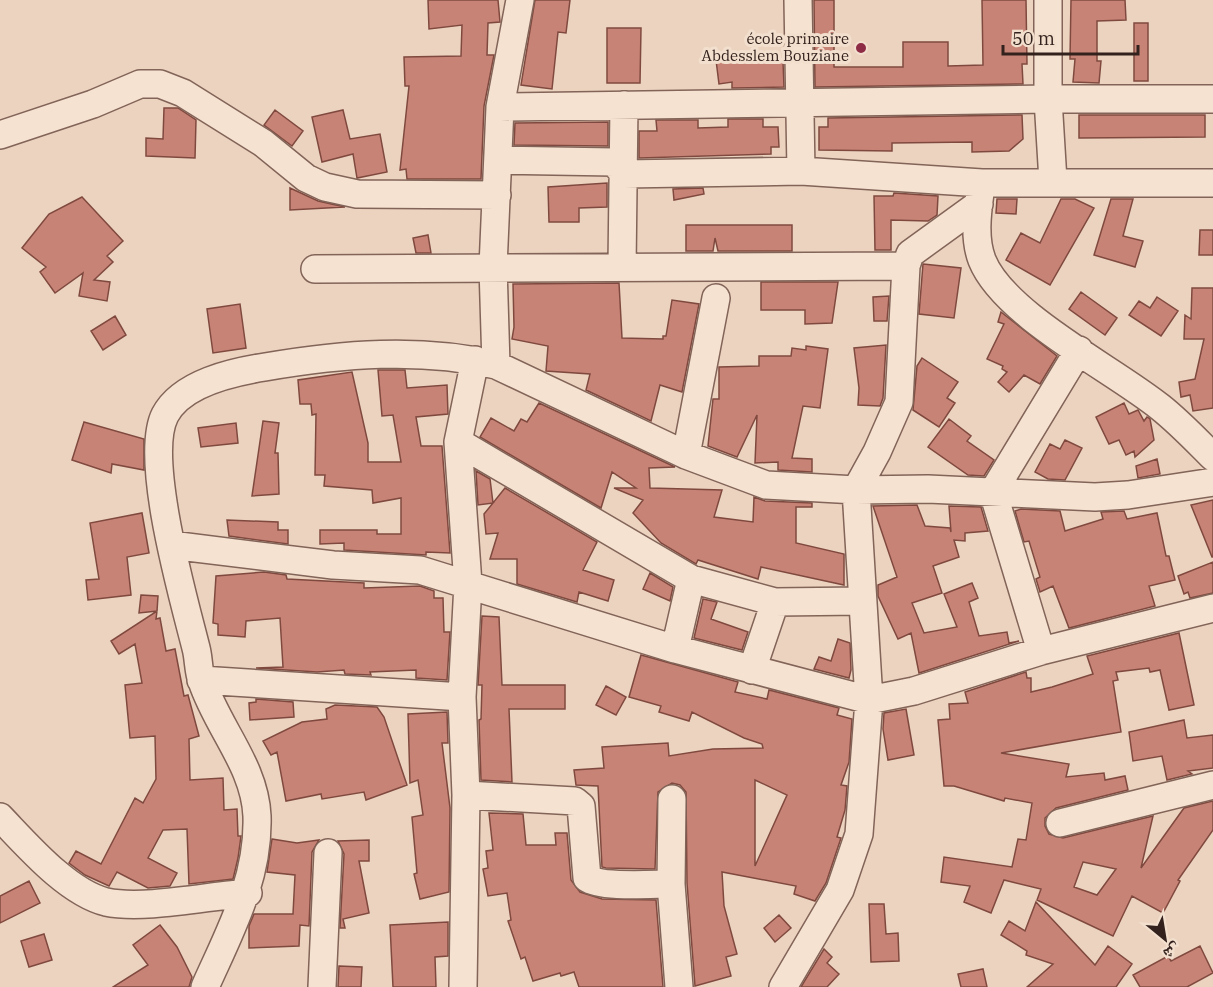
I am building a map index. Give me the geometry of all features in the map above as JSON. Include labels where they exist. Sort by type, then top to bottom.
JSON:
[{"type":"street","points":[[463,987],[466,795],[462,697],[468,584],[458,442],[485,362],[500,160],[500,107],[520,0]]},
{"type":"street","points":[[798,0],[801,171]]},
{"type":"street","points":[[1048,0],[1048,99],[1053,181]]},
{"type":"street","points":[[0,135],[93,104],[140,84],[160,84],[183,93],[263,143],[306,178],[325,187],[357,194],[497,195]]},
{"type":"street","points":[[500,107],[1048,99],[1213,99]]},
{"type":"street","points":[[622,267],[624,105]]},
{"type":"street","points":[[500,160],[614,162],[624,174]]},
{"type":"street","points":[[624,174],[801,171],[980,193],[1053,181],[1213,183]]},
{"type":"street","points":[[783,987],[840,890],[859,834],[869,700],[856,490],[877,452],[899,402],[906,266],[910,254],[980,193]]},
{"type":"street","points":[[980,193],[977,238],[982,260],[991,275],[1019,307],[1160,407],[1213,457]]},
{"type":"street","points":[[315,269],[906,266]]},
{"type":"street","points":[[686,455],[716,298]]},
{"type":"street","points":[[1041,651],[993,492],[1079,350]]},
{"type":"street","points":[[205,987],[248,893],[257,817],[255,798],[227,731],[201,680],[159,479],[161,437],[165,416],[181,399],[197,388],[220,377],[255,368],[327,356],[399,354],[485,362],[686,455],[766,485],[856,490],[928,489],[1106,496],[1213,482]]},
{"type":"street","points":[[458,442],[691,579],[775,602],[862,601]]},
{"type":"street","points":[[171,545],[333,565],[420,570],[675,649],[869,700],[914,691],[1041,651],[1213,608]]},
{"type":"street","points":[[675,649],[691,579]]},
{"type":"street","points":[[752,670],[775,602]]},
{"type":"street","points":[[201,680],[462,697]]},
{"type":"street","points":[[1060,823],[1213,785]]},
{"type":"street","points":[[466,795],[575,801],[581,806],[585,872],[590,880],[671,884]]},
{"type":"street","points":[[672,799],[671,884],[679,987]]},
{"type":"street","points":[[0,816],[64,879],[103,901],[140,903],[248,893]]},
{"type":"street","points":[[322,987],[328,853]]},
{"type":"building","points":[[428,0],[498,0],[500,22],[488,23],[487,55],[494,55],[484,106],[481,179],[407,179],[406,169],[400,170],[409,86],[405,86],[404,57],[461,56],[462,25],[429,29]]},
{"type":"building","points":[[535,0],[570,0],[566,33],[558,32],[552,89],[521,85]]},
{"type":"building","points":[[814,0],[834,0],[834,67],[903,67],[903,42],[948,42],[948,66],[983,65],[982,0],[1026,0],[1027,64],[1022,64],[1023,84],[815,87]]},
{"type":"building","points":[[1071,0],[1125,0],[1126,20],[1097,21],[1097,61],[1101,61],[1099,83],[1073,82],[1075,59],[1070,59]]},
{"type":"building","points":[[1134,23],[1148,23],[1148,81],[1134,81]]},
{"type":"building","points":[[607,28],[641,28],[640,83],[607,83]]},
{"type":"building","points":[[760,59],[760,62],[783,62],[784,87],[732,88],[732,82],[719,84],[716,60]]},
{"type":"building","points":[[164,108],[178,108],[196,120],[195,158],[146,156],[146,138],[163,139]]},
{"type":"building","points":[[275,110],[303,131],[292,146],[264,125]]},
{"type":"building","points":[[343,110],[350,139],[380,134],[387,172],[357,178],[353,154],[322,162],[312,117]]},
{"type":"building","points":[[1022,115],[1023,139],[1009,151],[972,152],[972,142],[892,143],[892,151],[819,150],[819,127],[828,127],[828,118]]},
{"type":"building","points":[[1079,115],[1205,115],[1205,137],[1079,138]]},
{"type":"building","points":[[728,119],[763,119],[763,127],[778,127],[779,147],[771,147],[771,154],[639,158],[639,131],[657,131],[656,120],[698,120],[698,128],[728,127]]},
{"type":"building","points":[[608,122],[608,146],[514,145],[515,123]]},
{"type":"building","points":[[607,183],[607,207],[579,208],[579,222],[549,222],[548,187]]},
{"type":"building","points":[[290,188],[318,201],[345,207],[290,210]]},
{"type":"building","points":[[703,188],[704,194],[674,200],[673,189]]},
{"type":"building","points":[[894,193],[938,196],[937,215],[928,221],[891,220],[891,250],[875,250],[874,196],[893,196]]},
{"type":"building","points":[[82,197],[123,241],[107,256],[113,262],[94,280],[110,282],[107,301],[79,296],[83,273],[55,293],[40,272],[46,267],[22,248],[49,214]]},
{"type":"building","points":[[997,199],[1017,199],[1016,214],[996,213]]},
{"type":"building","points":[[1061,199],[1075,199],[1094,208],[1050,285],[1006,260],[1021,233],[1040,243]]},
{"type":"building","points":[[1111,199],[1133,199],[1123,236],[1143,241],[1135,267],[1094,255]]},
{"type":"building","points":[[686,225],[792,225],[792,251],[718,251],[715,238],[713,251],[686,251]]},
{"type":"building","points":[[1200,230],[1213,230],[1213,255],[1199,255]]},
{"type":"building","points":[[428,235],[431,253],[416,253],[413,238]]},
{"type":"building","points":[[923,264],[961,268],[954,318],[919,314]]},
{"type":"building","points":[[761,282],[838,282],[832,323],[805,324],[805,310],[761,310]]},
{"type":"building","points":[[619,283],[622,338],[663,339],[663,336],[666,336],[672,300],[699,304],[682,392],[660,385],[651,421],[586,390],[590,374],[546,371],[548,346],[512,339],[513,284]]},
{"type":"building","points":[[1192,288],[1213,288],[1213,408],[1193,411],[1190,395],[1181,397],[1179,382],[1195,379],[1204,339],[1184,339],[1185,315],[1191,319]]},
{"type":"building","points":[[1081,292],[1117,318],[1105,335],[1069,309]]},
{"type":"building","points":[[889,296],[887,321],[874,321],[873,297]]},
{"type":"building","points":[[1157,297],[1178,311],[1161,336],[1129,315],[1139,301],[1150,308]]},
{"type":"building","points":[[240,304],[246,348],[213,353],[207,309]]},
{"type":"building","points":[[1001,312],[1057,356],[1040,384],[1024,375],[1009,392],[998,382],[1007,372],[1002,369],[1003,366],[987,359],[1004,324],[998,322]]},
{"type":"building","points":[[115,316],[126,335],[103,350],[91,331]]},
{"type":"building","points":[[886,345],[883,398],[880,406],[858,405],[859,388],[854,348]]},
{"type":"building","points":[[806,346],[828,349],[820,408],[803,406],[792,458],[812,459],[812,472],[778,470],[778,462],[755,463],[757,415],[737,457],[708,446],[713,399],[719,399],[719,367],[759,366],[759,356],[791,356],[792,348],[806,350]]},
{"type":"building","points":[[922,358],[958,382],[947,398],[955,403],[939,427],[913,410],[917,366]]},
{"type":"building","points":[[378,370],[405,370],[407,388],[447,385],[448,414],[416,417],[421,446],[442,446],[450,553],[426,552],[426,555],[344,550],[344,543],[320,544],[320,530],[377,530],[377,534],[401,534],[401,498],[373,503],[372,490],[324,486],[325,475],[315,475],[316,414],[312,415],[311,404],[300,404],[298,380],[352,372],[368,443],[368,462],[401,462],[393,415],[382,416]]},
{"type":"building","points":[[539,403],[675,467],[649,468],[650,488],[722,490],[714,517],[753,522],[754,497],[765,501],[812,503],[812,507],[796,507],[796,543],[844,554],[844,585],[761,567],[758,579],[698,560],[696,564],[661,543],[633,513],[643,500],[614,488],[636,488],[612,472],[601,508],[480,437],[491,418],[514,431],[521,419],[527,422]]},
{"type":"building","points":[[1124,403],[1129,414],[1138,410],[1144,421],[1147,417],[1150,419],[1154,440],[1135,457],[1134,451],[1126,455],[1119,440],[1109,444],[1096,417]]},
{"type":"building","points":[[949,419],[971,436],[967,441],[994,460],[984,476],[968,475],[928,447]]},
{"type":"building","points":[[263,421],[279,423],[275,453],[278,453],[279,494],[252,496]]},
{"type":"building","points":[[84,422],[144,439],[144,470],[112,464],[111,473],[72,460]]},
{"type":"building","points":[[236,423],[238,443],[201,447],[198,428]]},
{"type":"building","points":[[1065,440],[1082,448],[1065,480],[1048,479],[1035,472],[1050,444],[1060,449]]},
{"type":"building","points":[[1157,459],[1160,474],[1138,478],[1136,466]]},
{"type":"building","points":[[476,471],[490,479],[493,503],[478,505]]},
{"type":"building","points":[[505,488],[597,542],[583,570],[614,580],[608,601],[579,592],[577,602],[517,584],[517,559],[490,559],[498,533],[486,534],[484,514]]},
{"type":"building","points":[[1213,500],[1213,557],[1212,557],[1191,505]]},
{"type":"building","points":[[917,505],[925,526],[950,528],[951,532],[949,506],[981,507],[988,531],[965,533],[965,541],[954,540],[959,557],[933,566],[942,593],[912,603],[924,633],[957,627],[944,594],[972,583],[978,598],[969,602],[979,636],[1007,632],[1009,643],[1019,641],[919,673],[911,633],[898,639],[878,596],[878,585],[897,577],[873,506]]},
{"type":"building","points":[[1021,509],[1060,511],[1065,531],[1103,519],[1101,512],[1124,511],[1127,519],[1157,513],[1166,556],[1169,556],[1175,580],[1149,586],[1155,606],[1069,628],[1053,586],[1040,592],[1036,579],[1040,577],[1029,541],[1024,542],[1015,511]]},
{"type":"building","points":[[142,513],[149,553],[127,557],[131,595],[88,600],[86,580],[99,579],[90,523]]},
{"type":"building","points":[[227,520],[278,522],[278,530],[288,530],[288,544],[229,536]]},
{"type":"building","points":[[1213,562],[1213,593],[1190,598],[1188,592],[1184,594],[1178,576]]},
{"type":"building","points":[[264,572],[286,575],[287,579],[364,583],[364,588],[420,586],[434,591],[434,598],[443,598],[444,632],[450,632],[447,680],[416,678],[416,670],[370,672],[371,675],[345,674],[344,670],[317,672],[256,668],[283,667],[280,618],[246,621],[245,637],[218,635],[218,624],[213,623],[216,576]]},
{"type":"building","points":[[650,573],[673,587],[670,601],[643,589]]},
{"type":"building","points":[[141,595],[158,596],[157,611],[139,613]]},
{"type":"building","points":[[703,599],[717,602],[711,619],[748,632],[742,650],[694,638]]},
{"type":"building","points":[[157,611],[156,619],[160,618],[166,651],[175,649],[184,696],[188,695],[199,736],[189,739],[190,780],[223,778],[224,810],[237,809],[238,836],[241,836],[238,858],[233,879],[189,884],[187,829],[163,830],[148,858],[177,873],[170,886],[148,888],[117,872],[109,886],[85,875],[69,863],[76,851],[101,864],[135,798],[143,803],[156,779],[155,736],[130,738],[125,685],[142,683],[135,644],[119,654],[111,641]]},
{"type":"building","points":[[482,616],[499,617],[502,685],[565,685],[565,709],[509,709],[512,782],[481,780],[479,720],[481,719],[482,685],[478,685]]},
{"type":"building","points":[[1179,633],[1194,705],[1169,710],[1160,670],[1150,672],[1149,668],[1116,672],[1118,680],[1113,681],[1121,732],[1001,753],[1069,764],[1066,777],[1104,773],[1105,780],[1125,776],[1128,790],[1056,808],[1045,818],[1045,826],[1049,834],[1063,838],[1153,816],[1141,868],[1184,808],[1213,801],[1213,830],[1178,880],[1180,881],[1163,913],[1132,896],[1113,936],[1037,900],[1041,889],[1004,880],[991,913],[964,902],[970,886],[941,882],[944,857],[1012,867],[1018,839],[1026,840],[1032,803],[1005,798],[1004,801],[954,786],[944,786],[938,720],[950,719],[949,704],[968,703],[965,692],[1026,672],[1027,678],[1031,678],[1031,692],[1093,674],[1087,656]],"holes":[[[1083,862],[1116,869],[1097,895],[1074,887]]]},
{"type":"building","points":[[838,639],[850,643],[849,678],[814,669],[819,657],[831,661]]},
{"type":"building","points":[[641,655],[738,682],[735,692],[767,699],[769,690],[839,708],[837,715],[852,719],[849,762],[841,785],[847,786],[845,810],[837,837],[841,838],[826,883],[815,901],[794,894],[796,886],[722,872],[724,906],[737,954],[726,957],[731,976],[695,986],[687,883],[686,792],[680,785],[672,783],[658,792],[655,869],[606,868],[602,867],[598,786],[576,785],[574,770],[604,768],[602,747],[668,743],[669,756],[713,749],[763,748],[762,744],[744,738],[692,712],[689,721],[659,712],[661,706],[629,697]],"holes":[[[755,780],[787,795],[755,866]]]},
{"type":"building","points":[[606,686],[626,697],[616,715],[596,705]]},
{"type":"building","points":[[256,699],[293,702],[294,717],[250,720],[249,703],[256,702]]},
{"type":"building","points":[[335,705],[377,707],[384,717],[407,785],[366,800],[364,792],[322,799],[321,794],[286,801],[277,752],[271,755],[263,741],[302,722],[327,719],[326,709]]},
{"type":"building","points":[[906,709],[914,755],[888,760],[883,729],[884,713]]},
{"type":"building","points":[[447,712],[448,743],[442,743],[450,808],[449,892],[420,899],[414,874],[417,873],[412,817],[423,815],[418,780],[410,783],[408,714]]},
{"type":"building","points":[[1184,720],[1187,738],[1213,735],[1213,768],[1188,771],[1192,774],[1167,780],[1162,756],[1133,761],[1129,732]]},
{"type":"building","points":[[489,813],[523,814],[526,845],[556,845],[555,833],[567,833],[571,880],[580,892],[602,899],[656,900],[663,987],[579,987],[574,972],[561,976],[560,973],[533,981],[525,957],[521,959],[508,921],[511,920],[507,893],[488,896],[483,869],[488,868],[486,851],[493,850]]},
{"type":"building","points":[[272,839],[297,843],[319,840],[312,852],[309,926],[300,925],[299,946],[249,948],[249,926],[254,914],[293,914],[295,875],[267,872]]},
{"type":"building","points":[[369,840],[369,861],[359,861],[369,913],[343,919],[345,928],[340,928],[344,854],[338,841]]},
{"type":"building","points":[[29,881],[40,903],[0,923],[0,896]]},
{"type":"building","points":[[1036,902],[1095,965],[1108,946],[1132,964],[1116,987],[1027,987],[1053,964],[1026,955],[1027,951],[1001,935],[1009,921],[1025,931]]},
{"type":"building","points":[[869,904],[884,904],[886,934],[898,933],[899,961],[871,962]]},
{"type":"building","points":[[779,915],[791,928],[775,942],[764,928]]},
{"type":"building","points":[[448,922],[448,956],[435,957],[436,987],[393,987],[390,925]]},
{"type":"building","points":[[160,925],[177,947],[192,977],[189,987],[113,987],[148,965],[133,945]]},
{"type":"building","points":[[44,934],[52,960],[29,967],[21,941]]},
{"type":"building","points":[[1200,946],[1213,973],[1187,987],[1140,987],[1133,975],[1168,956],[1171,961]]},
{"type":"building","points":[[824,949],[832,957],[827,963],[839,974],[827,987],[801,987]]},
{"type":"building","points":[[339,966],[362,967],[361,987],[338,987]]},
{"type":"building","points":[[983,969],[987,987],[961,987],[958,974]]},
{"type":"place","name":"école primaire Abdesslem Bouziane","points":[[861,48]]}]
